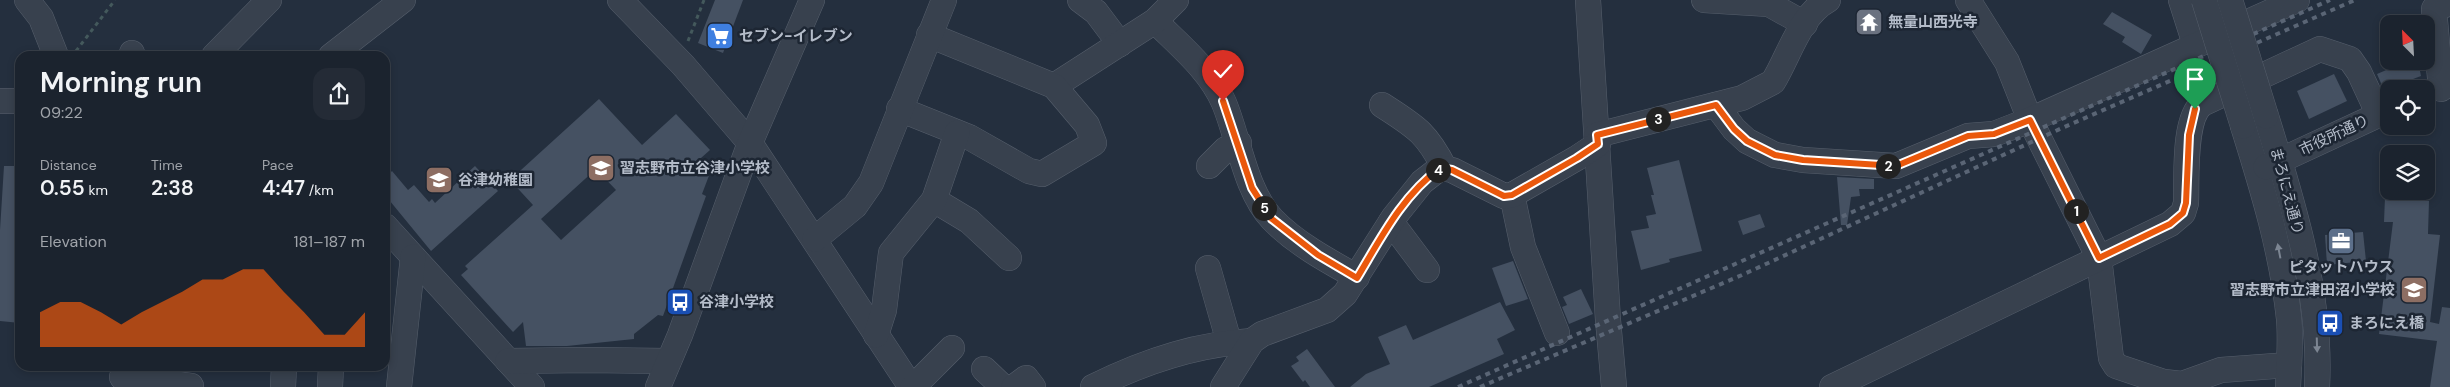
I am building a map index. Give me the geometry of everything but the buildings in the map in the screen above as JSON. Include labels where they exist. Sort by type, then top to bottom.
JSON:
[{"type":"street","points":[[27,0],[41,18],[54,51]]},
{"type":"street","points":[[219,51],[269,0]]},
{"type":"street","points":[[337,51],[403,0]]},
{"type":"street","points":[[620,0],[683,65],[750,143],[912,387],[952,348]]},
{"type":"street","points":[[658,387],[680,335],[750,143],[812,0]]},
{"type":"street","points":[[815,239],[855,206],[871,183],[944,0]]},
{"type":"street","points":[[1080,0],[1096,12],[1120,44]]},
{"type":"street","points":[[1054,86],[1156,21],[1176,0]]},
{"type":"street","points":[[1588,0],[1614,387]]},
{"type":"street","points":[[1704,0],[1768,4],[1805,24]]},
{"type":"street","points":[[1093,387],[1140,377],[1161,357],[1240,341],[1328,310],[1345,294],[1357,278],[1391,222],[1422,182],[1440,168],[1504,196],[1512,195],[1577,158],[1597,140],[1742,98],[1772,82],[1805,24],[1821,4],[1828,0]]},
{"type":"street","points":[[1968,0],[2007,62],[2030,120],[2099,258],[2111,358],[2116,366],[2164,382],[2183,386],[2221,370],[2288,376]]},
{"type":"street","points":[[2181,0],[2195,44]]},
{"type":"street","name":"まろにえ通り","points":[[2204,0],[2278,244],[2284,275],[2289,321],[2288,376]]},
{"type":"street","name":"まろにえ通り","points":[[2230,0],[2280,161],[2314,298],[2318,387]]},
{"type":"street","points":[[1716,105],[1740,135],[1775,155],[1803,160],[1896,166],[1968,136],[1994,134],[2030,120],[2195,44],[2253,9],[2298,0]]},
{"type":"street","points":[[2439,90],[2434,9],[2450,3]]},
{"type":"street","points":[[1156,21],[1203,69],[1223,101],[1239,143],[1252,188],[1272,219],[1318,255],[1357,278]]},
{"type":"street","points":[[899,109],[969,137],[1029,171],[1042,174],[1094,143],[1086,125],[1054,86],[930,35]]},
{"type":"street","points":[[1837,386],[2170,224],[2183,213],[2186,203],[2191,124],[2195,109],[2202,104],[2320,49],[2350,59],[2380,106]]},
{"type":"street","points":[[0,101],[15,101]]},
{"type":"street","points":[[1382,105],[1419,129],[1433,145],[1445,169]]},
{"type":"street","name":"市役所通り","points":[[2257,171],[2380,115]]},
{"type":"street","points":[[876,335],[884,310],[891,254],[934,200],[957,133]]},
{"type":"street","points":[[1208,166],[1226,149],[1239,143]]},
{"type":"street","points":[[1512,195],[1523,248],[1557,333]]},
{"type":"street","points":[[934,200],[969,221],[1009,258]]},
{"type":"street","points":[[1391,222],[1427,270]]},
{"type":"street","points":[[390,232],[532,387]]},
{"type":"street","points":[[399,387],[413,257]]},
{"type":"street","points":[[1208,268],[1240,341],[1223,387]]},
{"type":"street","points":[[508,361],[668,362]]},
{"type":"street","points":[[984,369],[1002,387]]},
{"type":"street","points":[[122,377],[191,387],[193,371]]},
{"type":"street","points":[[283,387],[284,371]]},
{"type":"street","points":[[330,387],[331,371]]},
{"type":"street","points":[[1014,387],[1026,378],[1033,387]]},
{"type":"path","points":[[76,51],[115,0]]},
{"type":"path","points":[[685,48],[704,0]]},
{"type":"railway","points":[[1458,387],[2330,0]]},
{"type":"railway","points":[[1480,387],[1742,275],[2062,128],[2355,0]]},
{"type":"place","name":"無量山西光寺","points":[[1869,22]]},
{"type":"place","name":"セブン-イレブン","points":[[720,36]]},
{"type":"place","name":"習志野市立谷津小学校","points":[[601,168]]},
{"type":"place","name":"谷津幼稚園","points":[[439,180]]},
{"type":"place","name":"ピタットハウス","points":[[2341,241]]},
{"type":"place","name":"習志野市立津田沼小学校","points":[[2414,290]]},
{"type":"place","name":"谷津小学校","points":[[680,302]]},
{"type":"place","name":"まろにえ橋","points":[[2330,323]]},
{"type":"route","points":[[1223,101],[1239,143],[1252,188],[1272,219],[1318,255],[1357,278],[1394,217],[1422,182],[1440,168],[1452,170],[1504,196],[1512,195],[1520,192],[1598,144],[1597,135],[1716,105],[1734,129],[1747,141],[1775,155],[1803,160],[1896,166],[1968,136],[1994,134],[2030,120],[2099,258],[2170,224],[2183,213],[2186,203],[2189,135],[2195,109]]}]
